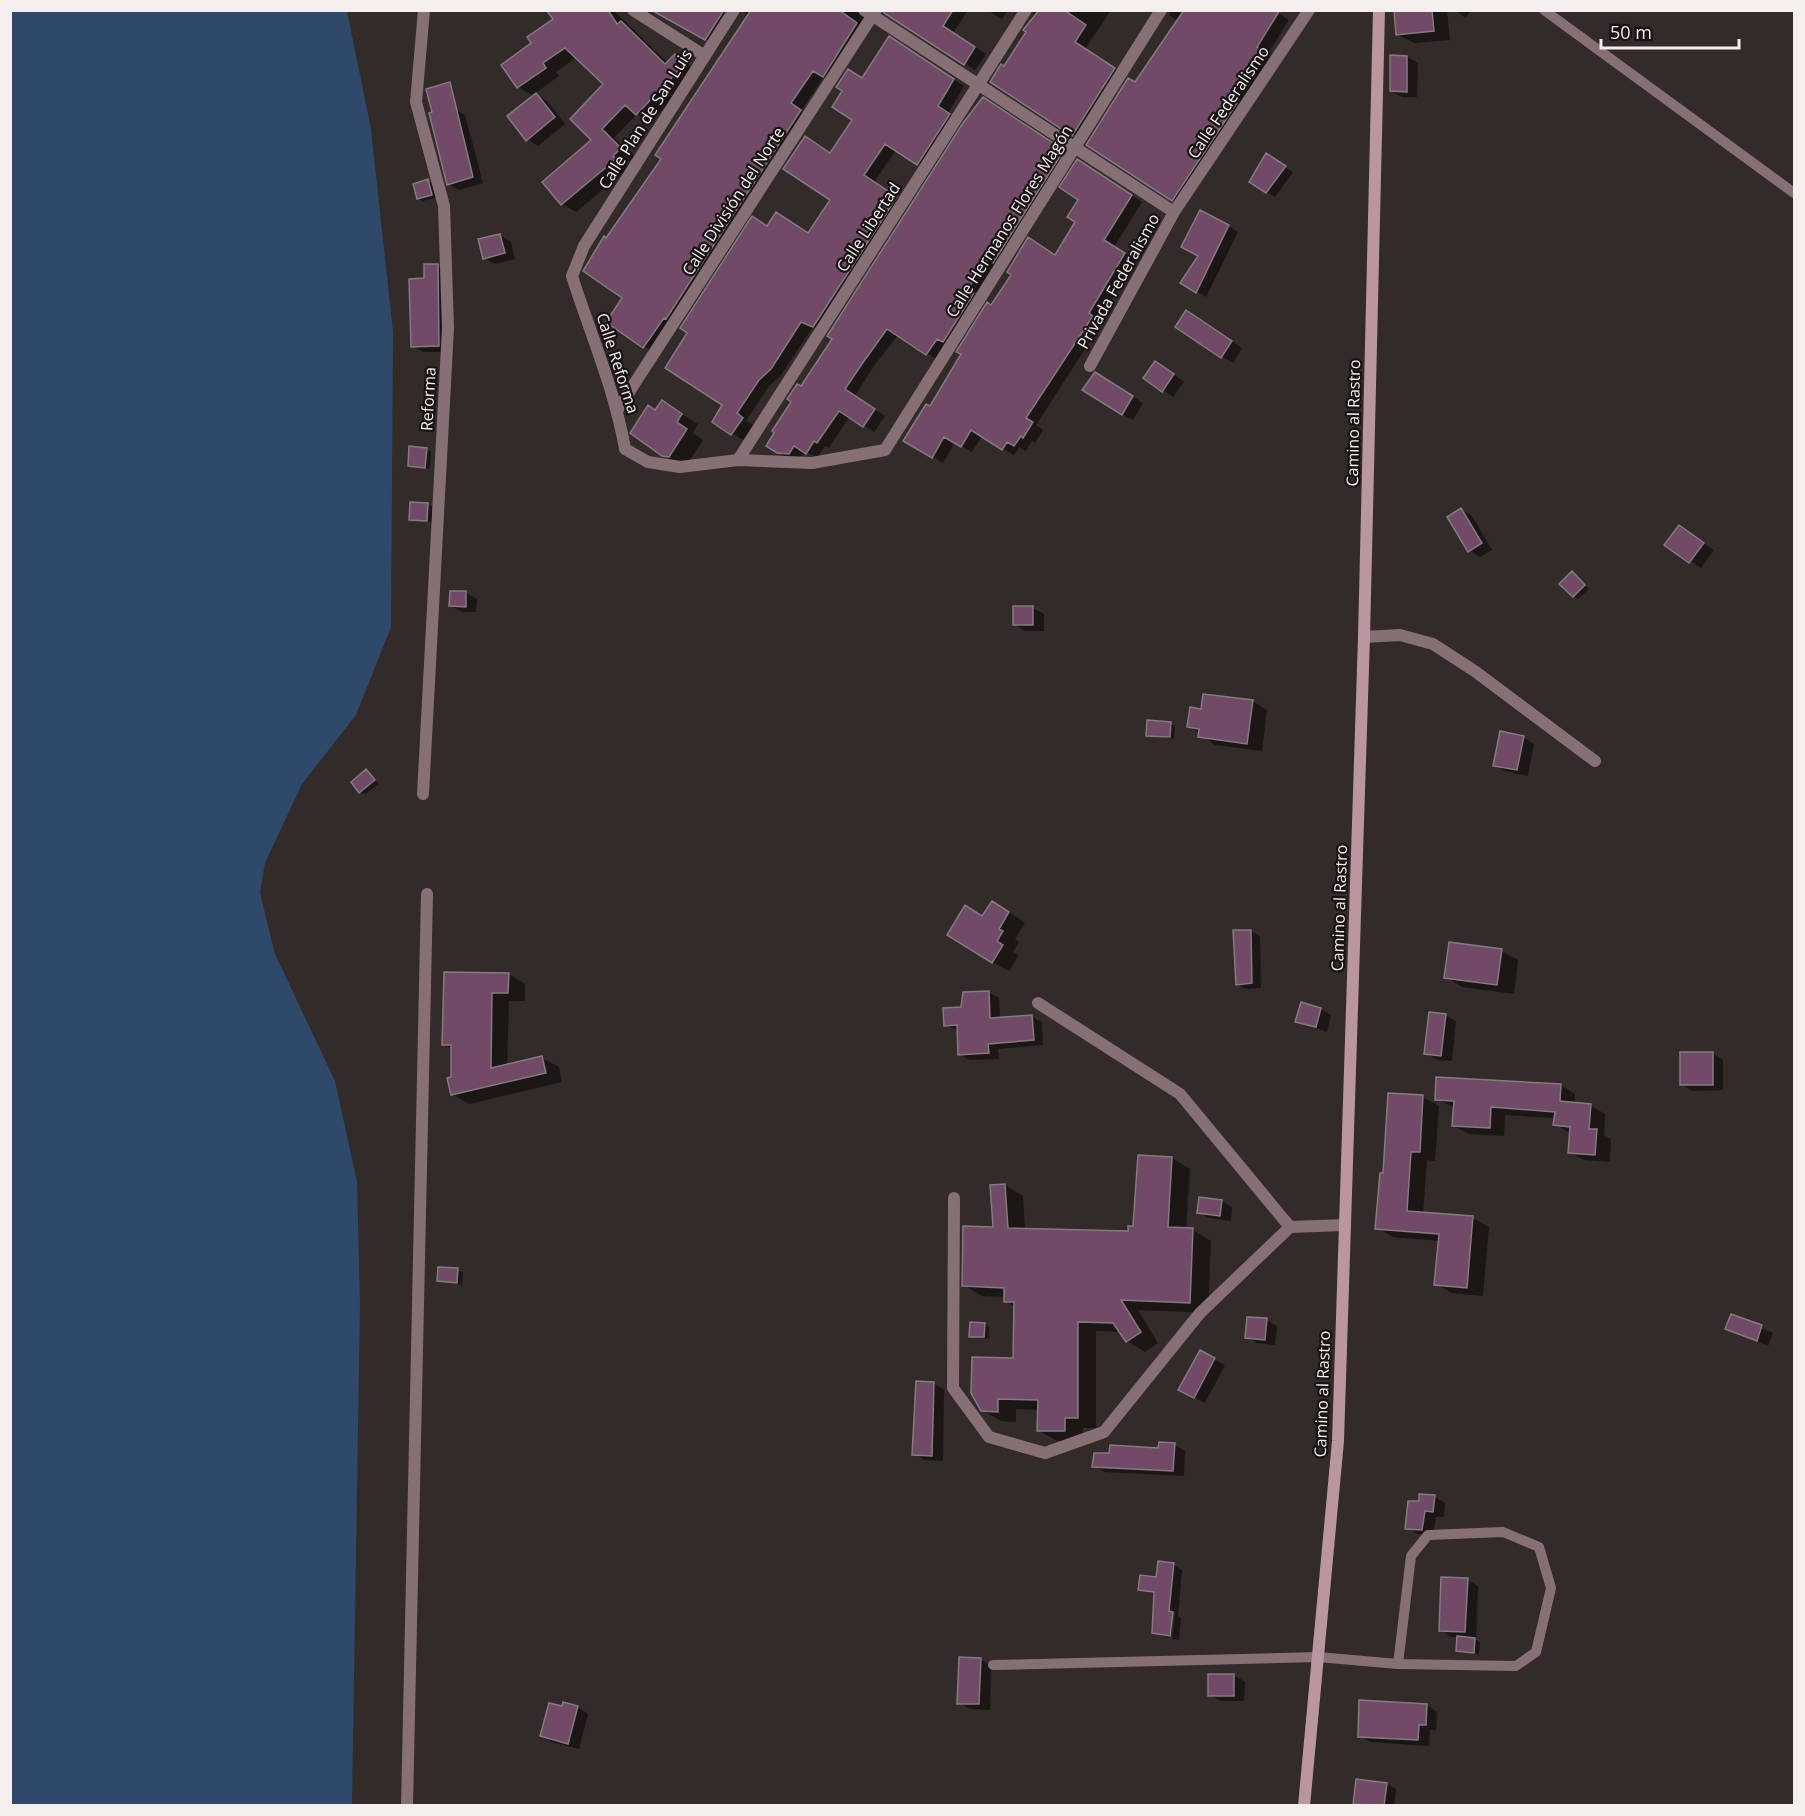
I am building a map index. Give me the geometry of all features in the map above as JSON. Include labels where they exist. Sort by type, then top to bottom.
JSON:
[{"type":"street","name":"Reforma","points":[[423,794],[448,328],[444,206],[416,102],[424,10]]},
{"type":"street","points":[[633,10],[705,56]]},
{"type":"street","name":"Calle Plan de San Luis","points":[[584,246],[734,10]]},
{"type":"street","name":"Calle Libertad","points":[[738,460],[1026,10]]},
{"type":"street","name":"Calle Hermanos Flores Magón","points":[[738,460],[812,463],[885,450],[1161,10]]},
{"type":"street","name":"Calle Federalismo","points":[[1174,212],[1309,10]]},
{"type":"street","name":"Camino al Rastro","points":[[1304,1806],[1338,1441],[1364,637],[1379,10]]},
{"type":"street","points":[[871,12],[979,86],[1174,212]]},
{"type":"street","name":"Calle División del Norte","points":[[618,409],[871,12]]},
{"type":"street","name":"Privada Federalismo","points":[[1090,366],[1174,212]]},
{"type":"street","name":"Calle Reforma","points":[[584,246],[572,276],[600,363],[618,409],[625,449],[648,462],[680,467],[738,460]]},
{"type":"street","points":[[1364,637],[1400,635],[1433,644],[1595,761]]},
{"type":"street","points":[[407,1806],[427,894]]},
{"type":"street","points":[[1038,1003],[1180,1094],[1290,1227]]},
{"type":"street","points":[[954,1198],[953,1388],[989,1437],[1045,1453],[1104,1432],[1200,1314],[1290,1227],[1345,1225]]},
{"type":"lane","points":[[1544,10],[1794,193]]},
{"type":"lane","points":[[993,1665],[1318,1657],[1398,1664],[1516,1666],[1536,1652],[1551,1588],[1539,1547],[1503,1532],[1428,1535],[1412,1556],[1398,1664]]},
{"type":"water","points":[[11,10],[347,11],[371,129],[393,332],[391,627],[356,715],[302,784],[265,863],[260,893],[275,954],[335,1081],[357,1182],[360,1303],[352,1805],[11,1805]]},
{"type":"building","points":[[546,10],[608,10],[617,24],[621,21],[665,64],[675,54],[685,64],[636,115],[625,105],[602,129],[621,148],[613,156],[616,159],[561,205],[542,182],[591,140],[570,119],[603,84],[565,48],[543,63],[546,68],[517,88],[501,65],[531,43],[527,37],[553,19]]},
{"type":"building","points":[[651,10],[724,10],[705,40]]},
{"type":"building","points":[[751,10],[839,10],[857,23],[823,77],[813,71],[791,103],[801,110],[666,319],[664,318],[643,348],[606,322],[622,298],[583,271],[604,236],[606,238],[661,159],[655,155]]},
{"type":"building","points":[[884,10],[953,10],[943,26],[975,47],[964,65],[884,13]]},
{"type":"building","points":[[1039,10],[1064,10],[1086,25],[1075,42],[1115,68],[1072,136],[990,82],[1001,64],[1004,66],[1026,32],[1023,30]]},
{"type":"building","points":[[1184,10],[1280,10],[1257,47],[1265,53],[1255,68],[1251,66],[1229,99],[1237,103],[1172,201],[1086,145],[1128,78],[1135,82]]},
{"type":"building","points":[[1394,10],[1432,10],[1434,31],[1396,35]]},
{"type":"building","points":[[889,36],[954,79],[938,106],[950,114],[917,165],[885,144],[864,175],[897,197],[813,327],[801,322],[771,369],[759,380],[737,413],[743,418],[731,435],[712,422],[722,405],[665,368],[687,333],[680,328],[752,216],[767,226],[776,212],[808,233],[830,200],[783,169],[805,136],[830,153],[852,120],[832,107],[842,91],[836,87],[848,69],[862,78]]},
{"type":"building","points":[[1390,55],[1407,56],[1407,92],[1390,91]]},
{"type":"building","points":[[450,82],[473,177],[447,185],[429,113],[432,112],[426,89]]},
{"type":"building","points":[[536,93],[555,117],[526,141],[507,116]]},
{"type":"building","points":[[983,97],[1064,150],[993,263],[988,259],[968,289],[974,293],[943,342],[937,339],[926,355],[887,329],[845,389],[875,409],[863,427],[839,411],[817,443],[814,441],[806,454],[794,446],[789,454],[777,453],[766,446],[774,433],[772,431],[791,402],[787,399],[797,384],[801,386],[832,339],[827,336],[963,123]]},
{"type":"building","points":[[1266,153],[1286,166],[1266,193],[1249,182]]},
{"type":"building","points":[[1077,159],[1132,195],[1104,240],[1125,253],[1089,313],[1093,316],[1026,418],[1033,422],[1023,438],[1021,436],[1014,446],[1007,442],[1002,450],[971,430],[961,447],[944,437],[932,458],[903,441],[926,404],[930,406],[961,354],[956,352],[987,302],[991,305],[1011,275],[1007,272],[1028,237],[1055,255],[1075,222],[1067,217],[1078,200],[1059,187]]},
{"type":"building","points":[[428,179],[432,195],[417,199],[413,184]]},
{"type":"building","points":[[1200,210],[1229,225],[1196,293],[1180,283],[1198,256],[1181,247]]},
{"type":"building","points":[[500,234],[505,253],[483,259],[478,239]]},
{"type":"building","points":[[424,264],[438,264],[439,346],[411,347],[409,279],[424,278]]},
{"type":"building","points":[[1186,310],[1232,341],[1221,358],[1175,327]]},
{"type":"building","points":[[1155,361],[1174,374],[1162,392],[1143,378]]},
{"type":"building","points":[[1095,372],[1133,396],[1122,415],[1082,390]]},
{"type":"building","points":[[662,400],[682,414],[677,422],[687,429],[669,457],[662,456],[630,433],[648,405],[655,410]]},
{"type":"building","points":[[409,446],[427,448],[425,468],[408,466]]},
{"type":"building","points":[[410,502],[428,503],[427,521],[409,520]]},
{"type":"building","points":[[1461,508],[1482,543],[1468,552],[1447,517]]},
{"type":"building","points":[[1679,525],[1704,543],[1689,563],[1664,545]]},
{"type":"building","points":[[1572,571],[1585,585],[1573,597],[1559,584]]},
{"type":"building","points":[[450,591],[466,591],[466,607],[449,606]]},
{"type":"building","points":[[1013,606],[1033,606],[1033,625],[1013,625]]},
{"type":"building","points":[[1203,694],[1253,700],[1247,744],[1198,737],[1199,729],[1187,727],[1190,707],[1201,709]]},
{"type":"building","points":[[1147,720],[1171,722],[1170,737],[1146,736]]},
{"type":"building","points":[[1500,731],[1524,736],[1517,770],[1493,766]]},
{"type":"building","points":[[366,769],[375,780],[359,793],[351,782]]},
{"type":"building","points":[[992,901],[1009,912],[999,929],[1003,931],[997,941],[1003,945],[992,963],[947,935],[965,905],[982,916]]},
{"type":"building","points":[[1233,930],[1251,930],[1252,983],[1236,985]]},
{"type":"building","points":[[1449,942],[1502,949],[1497,985],[1444,978]]},
{"type":"building","points":[[444,972],[509,973],[508,993],[492,993],[491,1068],[542,1056],[546,1073],[451,1095],[447,1078],[451,1077],[451,1045],[442,1045]]},
{"type":"building","points":[[989,991],[990,1018],[1032,1015],[1034,1040],[988,1044],[989,1053],[958,1055],[957,1025],[944,1026],[943,1008],[961,1007],[963,992]]},
{"type":"building","points":[[1301,1002],[1321,1008],[1316,1027],[1295,1022]]},
{"type":"building","points":[[1429,1012],[1446,1014],[1441,1056],[1424,1054]]},
{"type":"building","points":[[1680,1052],[1713,1052],[1713,1085],[1680,1085]]},
{"type":"building","points":[[1436,1077],[1561,1084],[1560,1101],[1591,1104],[1589,1129],[1597,1129],[1595,1155],[1568,1153],[1570,1127],[1553,1125],[1555,1112],[1491,1107],[1490,1128],[1452,1126],[1454,1101],[1435,1100]]},
{"type":"building","points":[[1388,1093],[1423,1095],[1420,1152],[1411,1152],[1407,1211],[1473,1216],[1467,1288],[1434,1285],[1439,1234],[1375,1229],[1380,1173],[1383,1173]]},
{"type":"building","points":[[1138,1155],[1172,1157],[1168,1227],[1193,1228],[1190,1303],[1121,1300],[1141,1332],[1126,1342],[1113,1323],[1078,1322],[1078,1418],[1065,1418],[1065,1431],[1037,1431],[1038,1400],[998,1399],[998,1412],[981,1411],[971,1393],[972,1357],[1013,1358],[1014,1302],[1004,1302],[1004,1288],[962,1286],[963,1226],[993,1227],[990,1185],[1005,1184],[1008,1228],[1128,1231],[1128,1226],[1133,1226]]},
{"type":"building","points":[[1199,1197],[1222,1200],[1220,1216],[1197,1213]]},
{"type":"building","points":[[438,1267],[458,1268],[457,1283],[437,1281]]},
{"type":"building","points":[[1731,1314],[1762,1325],[1757,1341],[1725,1329]]},
{"type":"building","points":[[1247,1317],[1267,1318],[1265,1340],[1245,1338]]},
{"type":"building","points":[[970,1322],[985,1323],[984,1337],[969,1337]]},
{"type":"building","points":[[1200,1350],[1215,1358],[1194,1398],[1178,1390]]},
{"type":"building","points":[[916,1381],[934,1382],[932,1456],[912,1455]]},
{"type":"building","points":[[1159,1442],[1175,1443],[1173,1471],[1092,1467],[1094,1453],[1109,1453],[1110,1445],[1158,1448]]},
{"type":"building","points":[[1419,1494],[1435,1495],[1433,1512],[1425,1511],[1422,1530],[1405,1529],[1408,1501],[1419,1501]]},
{"type":"building","points":[[1158,1561],[1174,1563],[1169,1611],[1173,1612],[1170,1636],[1152,1633],[1154,1592],[1138,1590],[1140,1575],[1156,1577]]},
{"type":"building","points":[[1441,1577],[1468,1578],[1465,1632],[1439,1631]]},
{"type":"building","points":[[1457,1636],[1475,1638],[1474,1653],[1456,1651]]},
{"type":"building","points":[[959,1657],[981,1658],[979,1704],[957,1704]]},
{"type":"building","points":[[1208,1674],[1234,1674],[1234,1696],[1208,1696]]},
{"type":"building","points":[[1359,1700],[1427,1704],[1426,1725],[1419,1725],[1418,1740],[1358,1737]]},
{"type":"building","points":[[563,1702],[578,1706],[568,1744],[540,1736],[549,1703],[562,1706]]},
{"type":"building","points":[[1356,1779],[1387,1783],[1384,1806],[1353,1804]]}]
